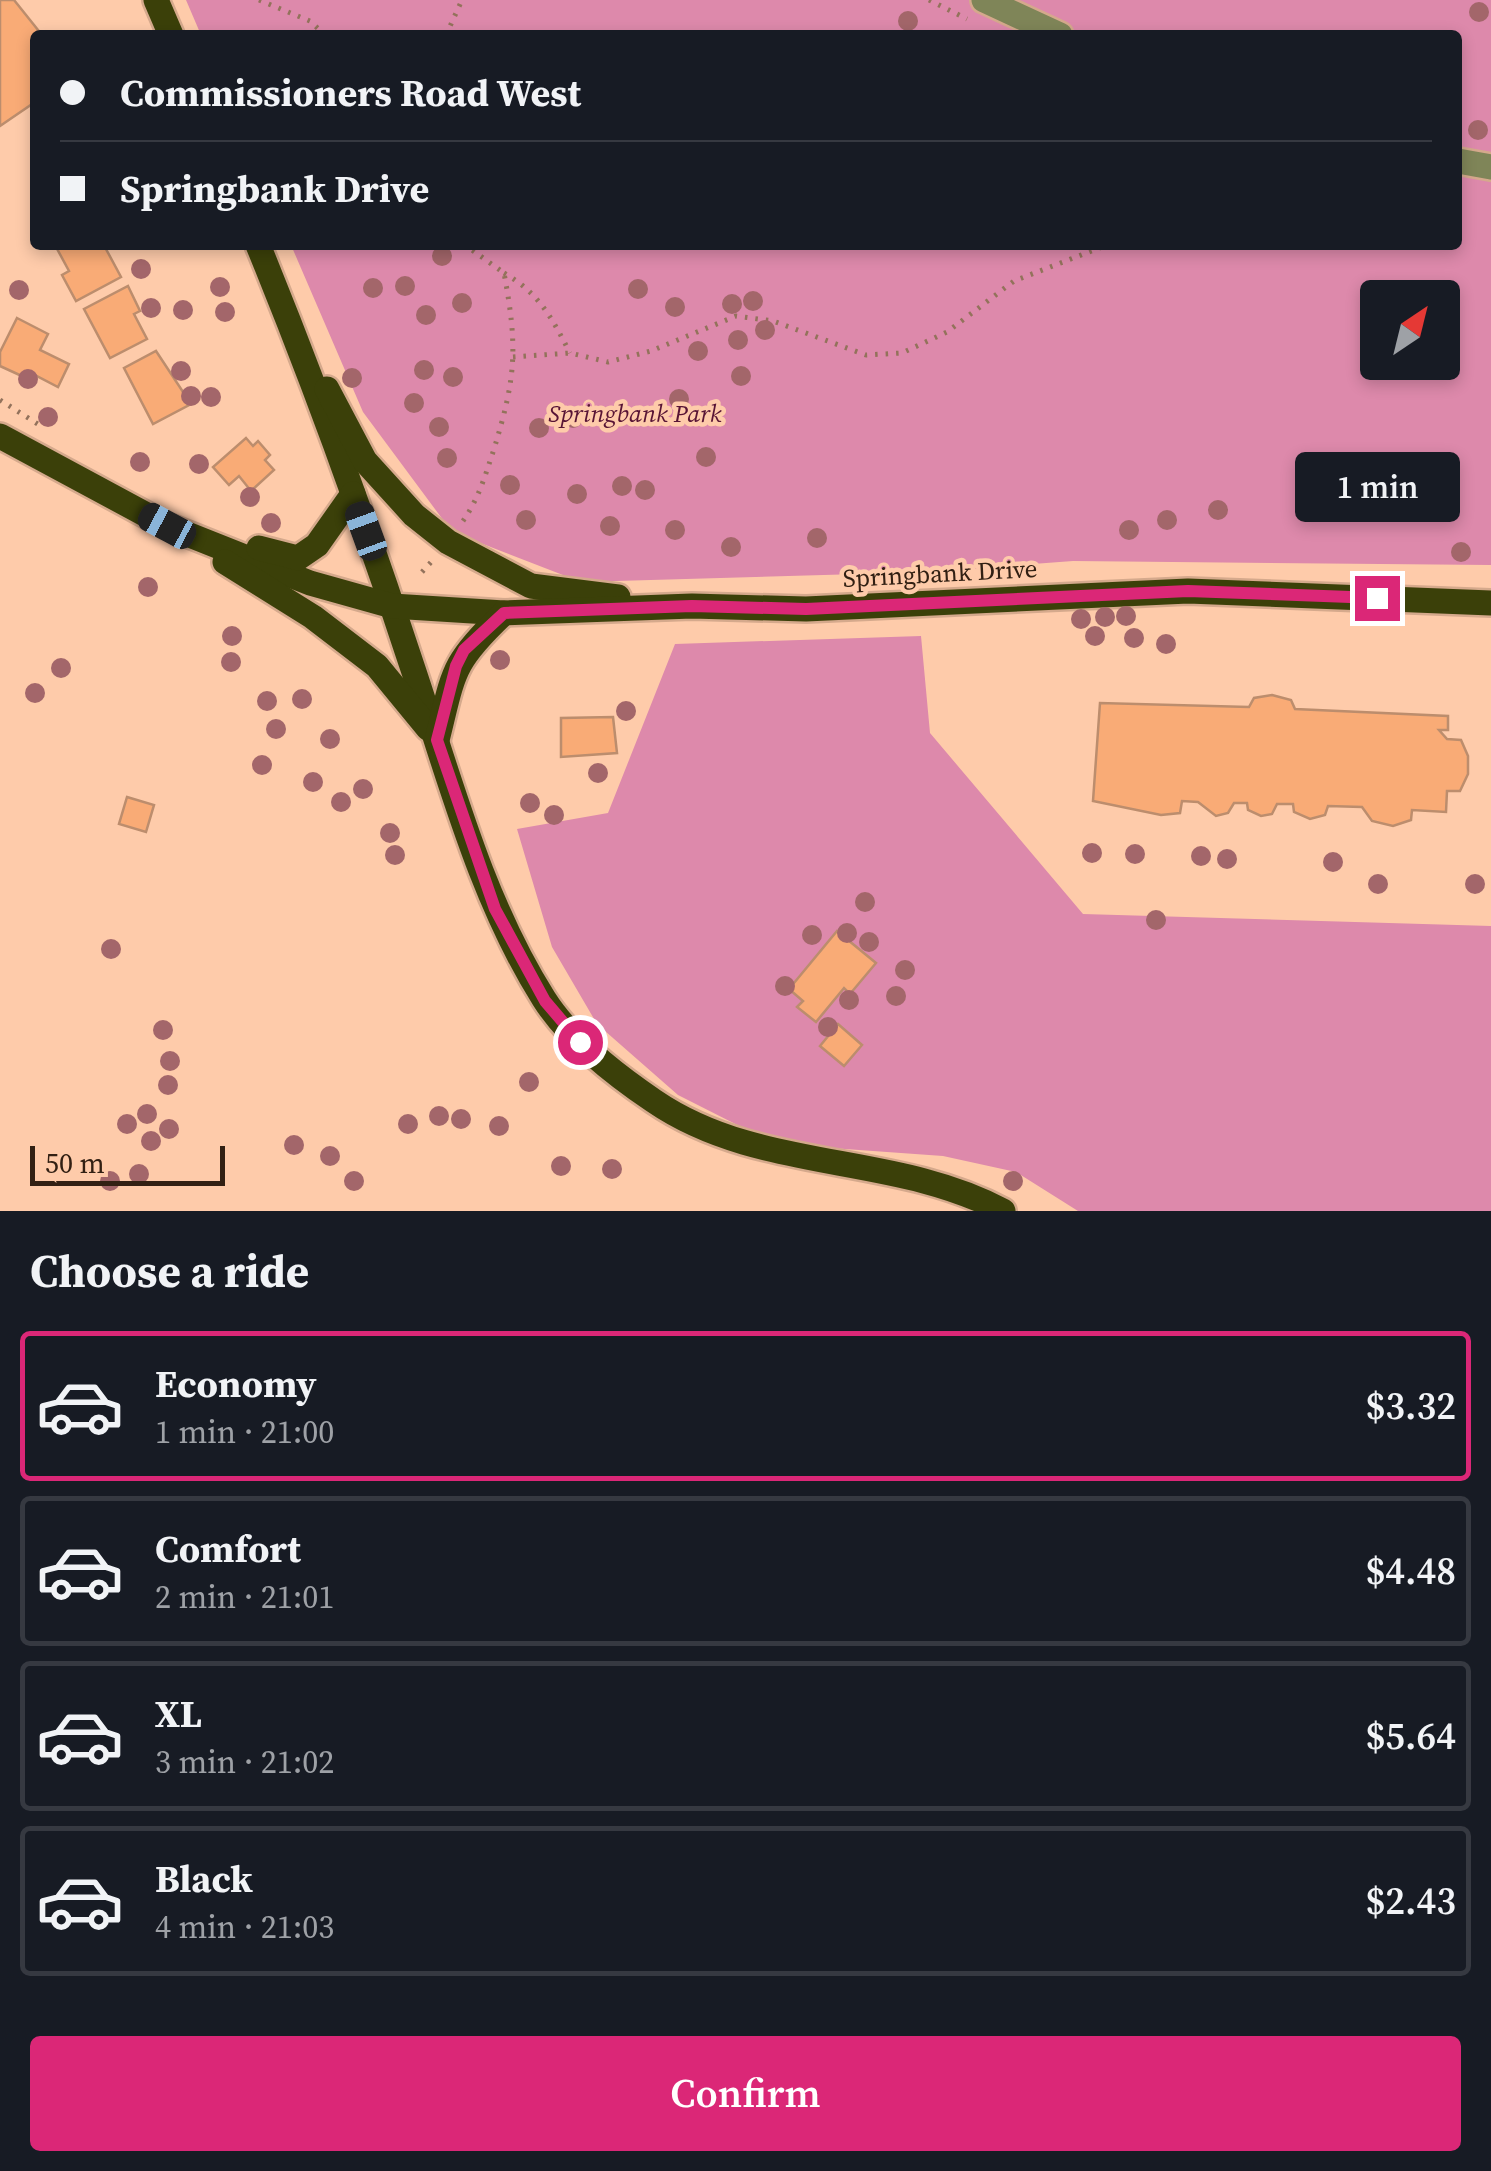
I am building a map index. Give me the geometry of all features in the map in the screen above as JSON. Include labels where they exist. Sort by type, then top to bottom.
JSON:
[{"type":"main road","points":[[156,0],[168,30]]},
{"type":"main road","points":[[260,250],[392,606],[495,909],[545,1001],[580,1042],[656,1103],[741,1144],[929,1180],[1003,1211]]},
{"type":"main road","points":[[272,282],[365,462],[414,515],[448,542],[531,586],[692,606]]},
{"type":"main road","points":[[0,436],[167,526],[313,617],[377,666],[437,740]]},
{"type":"main road","points":[[167,526],[298,558],[317,545],[352,494]]},
{"type":"main road","name":"Springbank Drive","points":[[167,526],[310,583],[392,606],[504,613],[692,606],[806,609],[1188,591],[1491,603]]},
{"type":"main road","points":[[437,740],[456,666],[464,650],[504,613]]},
{"type":"street","points":[[984,0],[1049,30]]},
{"type":"street","points":[[1462,162],[1491,166]]},
{"type":"path","points":[[259,0],[310,21],[320,30]]},
{"type":"path","points":[[448,30],[462,0]]},
{"type":"path","points":[[472,250],[527,286],[546,307],[570,353]]},
{"type":"path","points":[[513,357],[570,353],[608,362],[651,351],[736,316],[773,321],[866,355],[902,352],[948,332],[1014,281],[1099,250]]},
{"type":"path","points":[[422,572],[478,499],[513,388],[514,328],[504,273]]},
{"type":"path","points":[[0,400],[56,436]]},
{"type":"green space","name":"Springbank Park","points":[[186,0],[1491,0],[1491,565],[1073,561],[929,572],[581,582],[452,532],[363,412],[293,250],[1462,250],[1462,30],[199,30]]},
{"type":"green space","points":[[921,636],[930,733],[1083,914],[1491,926],[1491,1211],[1078,1211],[1016,1172],[943,1156],[775,1144],[678,1095],[597,1024],[552,947],[517,829],[608,813],[675,644]]},
{"type":"building","points":[[0,0],[14,0],[38,30],[30,30],[30,105],[0,126]]},
{"type":"building","points":[[58,250],[107,250],[121,277],[76,301],[62,275],[69,271]]},
{"type":"building","points":[[128,286],[140,311],[134,314],[147,339],[110,358],[84,309]]},
{"type":"building","points":[[17,318],[48,334],[40,350],[69,364],[58,387],[27,371],[24,377],[0,366],[0,352]]},
{"type":"building","points":[[156,351],[191,404],[153,424],[124,368]]},
{"type":"building","points":[[246,438],[253,446],[258,441],[270,455],[265,460],[274,470],[251,491],[239,476],[229,485],[213,467]]},
{"type":"building","points":[[1272,695],[1291,700],[1295,709],[1448,716],[1448,730],[1439,730],[1447,739],[1461,740],[1468,756],[1468,774],[1460,791],[1447,791],[1446,812],[1412,810],[1411,820],[1393,826],[1372,821],[1362,807],[1328,806],[1325,815],[1310,819],[1294,812],[1293,804],[1277,804],[1272,814],[1261,816],[1248,810],[1247,803],[1234,803],[1228,813],[1216,816],[1198,802],[1182,801],[1180,813],[1161,815],[1093,801],[1100,703],[1249,707],[1254,698]]},
{"type":"building","points":[[613,717],[617,753],[561,757],[561,718]]},
{"type":"building","points":[[127,797],[154,805],[146,832],[119,824]]},
{"type":"building","points":[[837,931],[876,963],[850,994],[844,988],[816,1022],[797,1007],[803,1001],[789,989]]},
{"type":"building","points":[[838,1024],[862,1045],[844,1066],[820,1046]]},
{"type":"route","points":[[580,1042],[545,1001],[495,909],[437,740],[456,666],[464,650],[504,613],[692,606],[806,609],[1188,591],[1377,598]]}]
